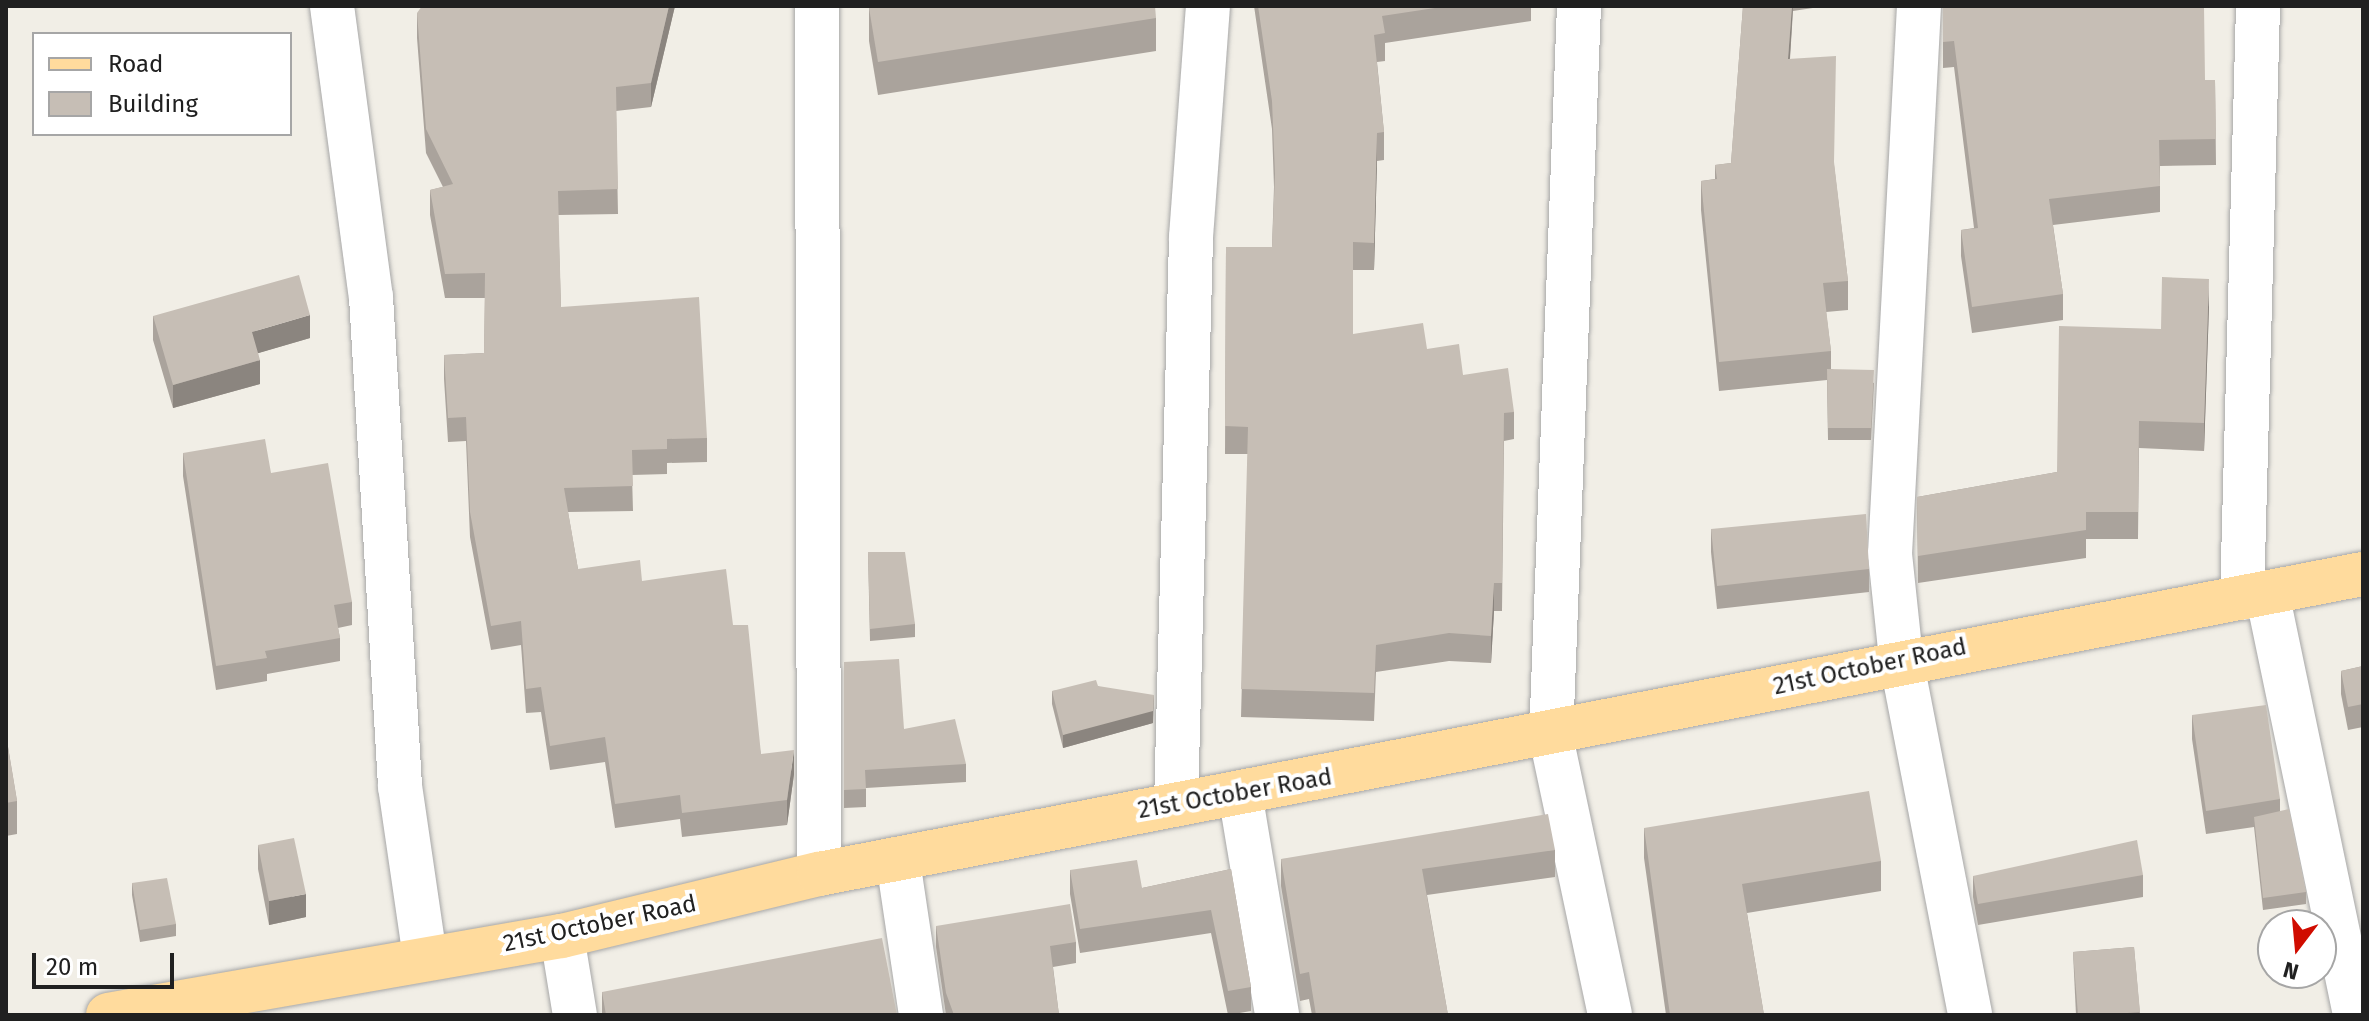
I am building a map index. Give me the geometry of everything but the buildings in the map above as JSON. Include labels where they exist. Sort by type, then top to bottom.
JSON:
[{"type":"main road","name":"21st October Road","points":[[128,1013],[425,957],[562,936],[819,874],[898,861],[1176,804],[1551,737],[1901,659],[2363,574]]},
{"type":"street","points":[[332,6],[371,297],[400,786],[425,957]]},
{"type":"street","points":[[817,6],[819,874]]},
{"type":"street","points":[[1176,804],[1191,237],[1208,6]]},
{"type":"street","points":[[1579,6],[1551,737],[1610,1015]]},
{"type":"street","points":[[1919,6],[1890,554],[1901,659],[1970,1015]]},
{"type":"street","points":[[2258,6],[2254,595],[2355,1015]]},
{"type":"street","points":[[1240,793],[1277,1015]]},
{"type":"street","points":[[898,861],[921,1015]]},
{"type":"street","points":[[562,936],[575,1015]]}]
